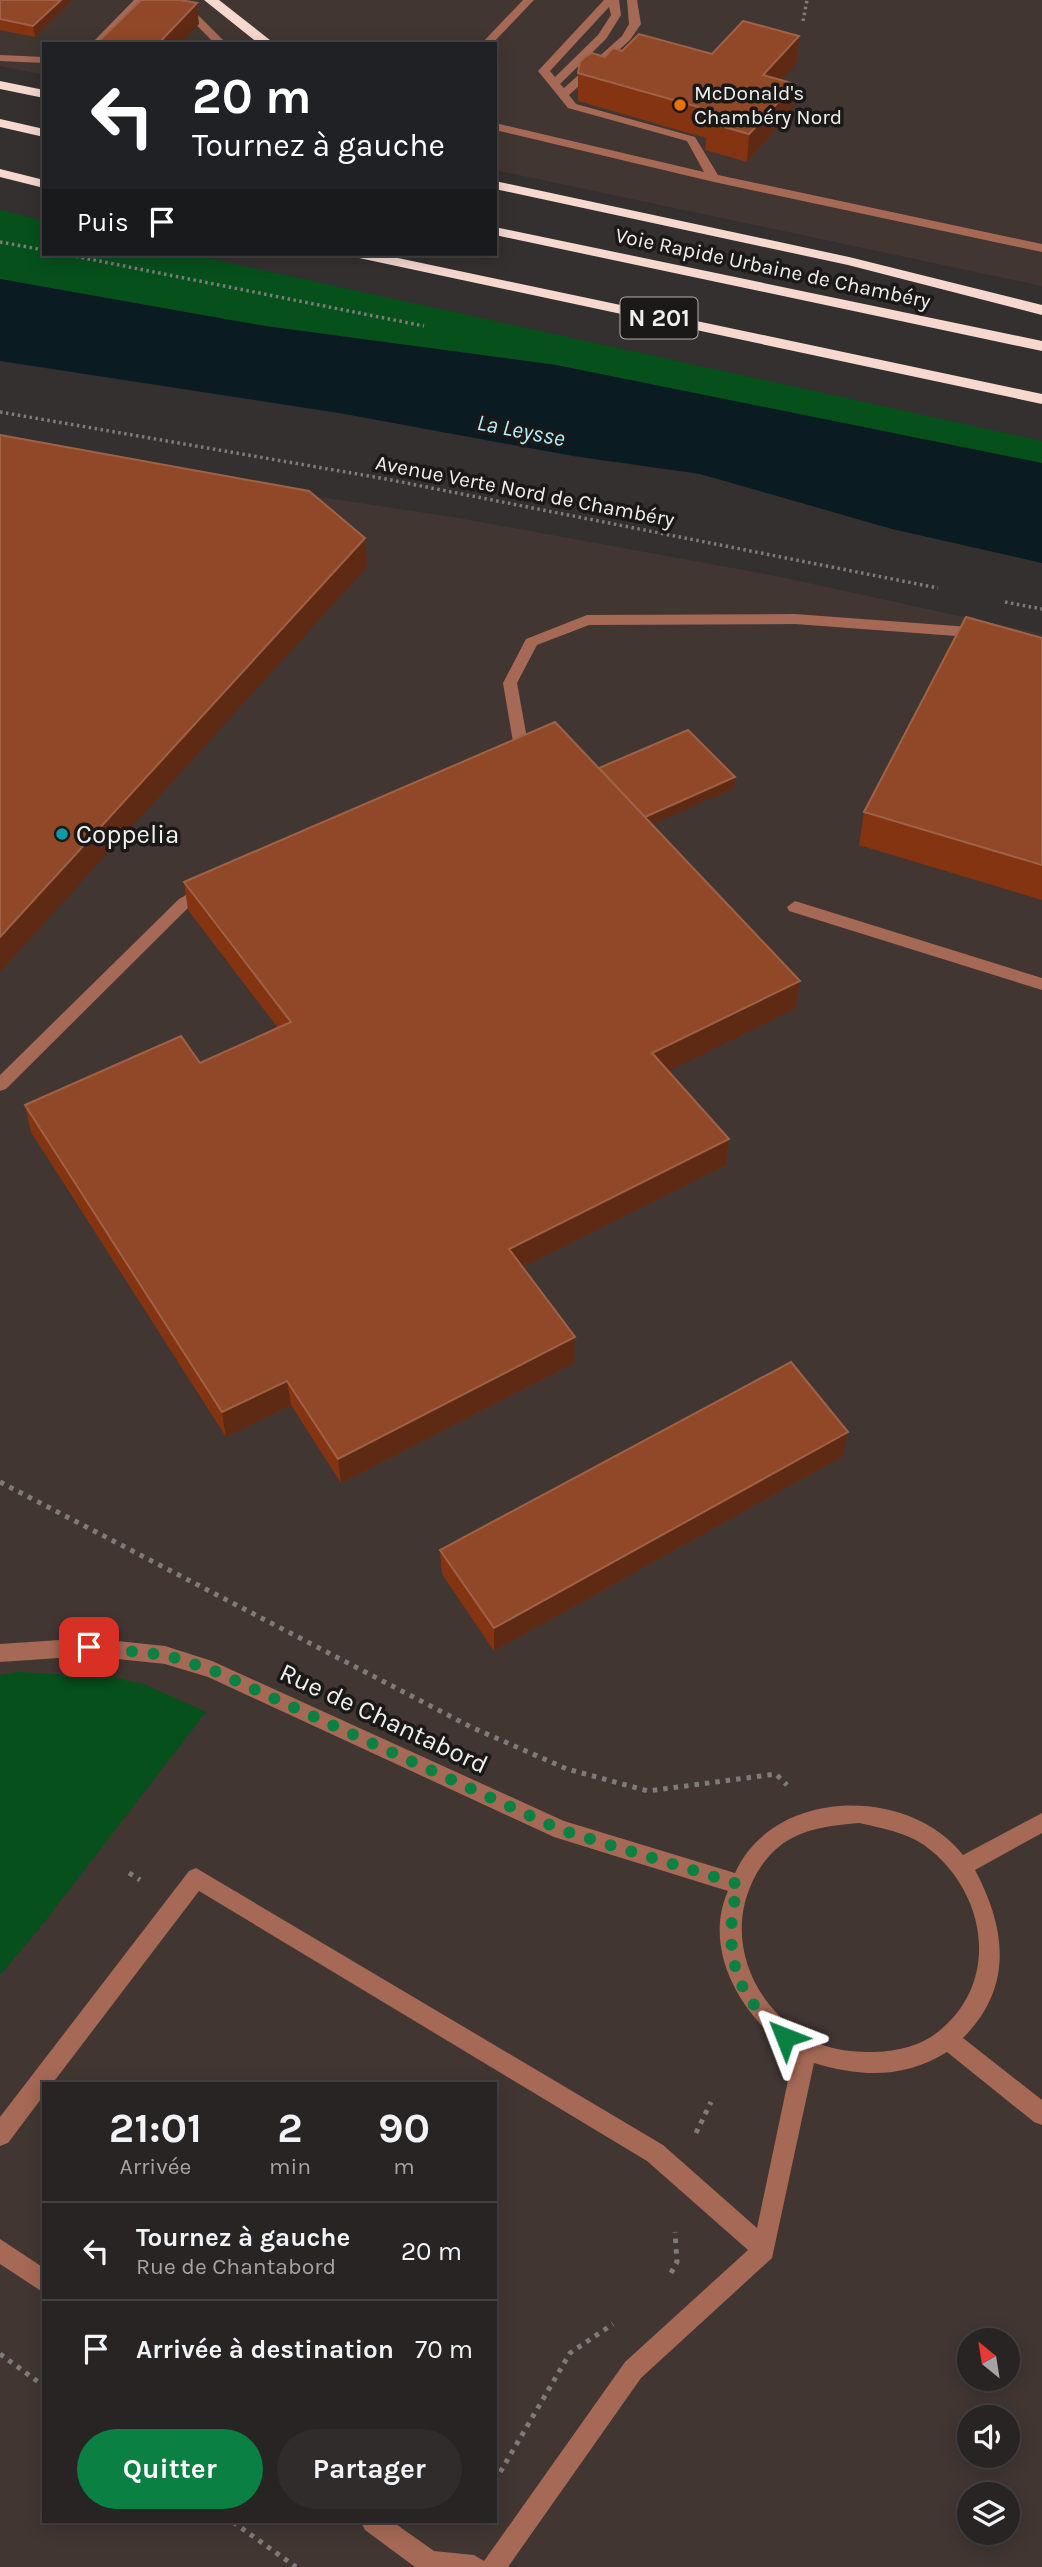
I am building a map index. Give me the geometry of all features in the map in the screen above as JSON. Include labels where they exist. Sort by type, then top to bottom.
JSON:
[{"type":"highway","points":[[211,0],[265,42]]},
{"type":"highway","points":[[0,85],[42,94]]},
{"type":"highway","points":[[0,123],[42,133]]},
{"type":"highway","points":[[0,173],[42,184]]},
{"type":"highway","points":[[0,184],[42,191]]},
{"type":"highway","points":[[497,185],[849,261],[1042,310]]},
{"type":"highway","name":"Voie Rapide Urbaine de Chambéry","points":[[497,231],[1042,346]]},
{"type":"highway","name":"N 201","points":[[368,256],[1042,399]]},
{"type":"street","points":[[98,42],[140,0]]},
{"type":"street","points":[[177,0],[220,42]]},
{"type":"street","points":[[488,42],[529,0]]},
{"type":"street","points":[[554,84],[602,37],[616,15],[612,0]]},
{"type":"street","points":[[612,0],[544,71],[572,106],[691,139],[714,178]]},
{"type":"street","points":[[563,95],[626,38],[635,24],[632,0]]},
{"type":"street","points":[[107,33],[125,39]]},
{"type":"street","points":[[0,58],[42,60]]},
{"type":"street","points":[[497,126],[714,178],[1042,248]]},
{"type":"street","points":[[496,755],[521,744],[510,683],[531,642],[587,620],[795,619],[974,631],[996,637]]},
{"type":"street","points":[[0,1085],[184,903],[219,882]]},
{"type":"street","points":[[795,907],[1042,984]]},
{"type":"street","name":"Rue de Chantabord","points":[[0,1653],[89,1647],[166,1655],[212,1670],[561,1830],[738,1884]]},
{"type":"street","points":[[859,1814],[897,1822],[932,1840],[961,1867],[981,1900],[990,1937],[988,1973],[975,2008],[949,2040],[913,2057],[871,2065],[825,2058],[785,2037],[754,2005],[734,1966],[729,1924],[738,1884],[757,1854],[786,1830],[820,1817],[859,1814]]},
{"type":"street","points":[[961,1867],[1042,1822]]},
{"type":"street","points":[[0,2135],[196,1878],[655,2153],[764,2250]]},
{"type":"street","points":[[949,2040],[1042,2114]]},
{"type":"street","points":[[493,2567],[633,2370],[764,2250],[806,2048]]},
{"type":"street","points":[[0,2250],[42,2281]]},
{"type":"street","points":[[374,2523],[430,2563],[474,2567]]},
{"type":"path","points":[[803,21],[807,0]]},
{"type":"path","points":[[0,242],[42,250]]},
{"type":"path","points":[[74,256],[424,326]]},
{"type":"path","name":"Avenue Verte Nord de Chambéry","points":[[0,412],[386,479],[944,589]]},
{"type":"path","points":[[998,600],[1042,610]]},
{"type":"path","points":[[0,1482],[471,1727],[567,1769],[648,1791],[776,1774],[820,1817]]},
{"type":"path","points":[[0,2354],[42,2385]]},
{"type":"path","points":[[234,2523],[296,2567]]},
{"type":"shaded area","points":[[0,0],[1042,0],[1042,286],[497,170],[497,42],[42,42],[42,75],[0,66]]},
{"type":"shaded area","points":[[0,449],[453,517],[776,576],[1042,634],[1042,2567],[0,2567]]},
{"type":"green space","points":[[0,210],[42,220],[42,256],[198,256],[1042,441],[1042,463],[556,365],[265,326],[0,279]]},
{"type":"green space","points":[[17,1672],[111,1677],[144,1684],[206,1712],[35,1934],[0,1975],[0,1675]]},
{"type":"water","name":"La Leysse","points":[[0,279],[265,326],[556,365],[1042,463],[1042,563],[892,529],[700,474],[573,456],[339,413],[0,361]]},
{"type":"building","points":[[0,0],[61,0],[33,26],[0,19]]},
{"type":"building","points":[[141,0],[197,3],[160,42],[98,42]]},
{"type":"building","points":[[743,21],[799,36],[763,75],[795,84],[749,134],[707,122],[716,112],[578,73],[580,62],[585,57],[592,53],[605,57],[613,48],[622,51],[639,34],[712,54]]},
{"type":"building","name":"Coppelia","points":[[0,435],[309,491],[365,538],[0,937]]},
{"type":"building","points":[[966,617],[1042,638],[1042,865],[864,812]]},
{"type":"building","points":[[555,722],[800,981],[652,1053],[729,1139],[509,1249],[575,1337],[338,1459],[287,1381],[222,1412],[25,1105],[181,1036],[200,1063],[291,1022],[184,882]]},
{"type":"building","points":[[688,730],[735,777],[645,817],[599,768]]},
{"type":"building","points":[[791,1362],[848,1432],[494,1628],[440,1550]]},
{"type":"place","name":"McDonald's Chambéry Nord","points":[[680,105]]},
{"type":"place","name":"Coppelia","points":[[62,834]]},
{"type":"route","points":[[89,1647],[166,1655],[212,1670],[561,1830],[738,1884],[729,1924],[734,1966],[754,2005],[785,2037]]}]
